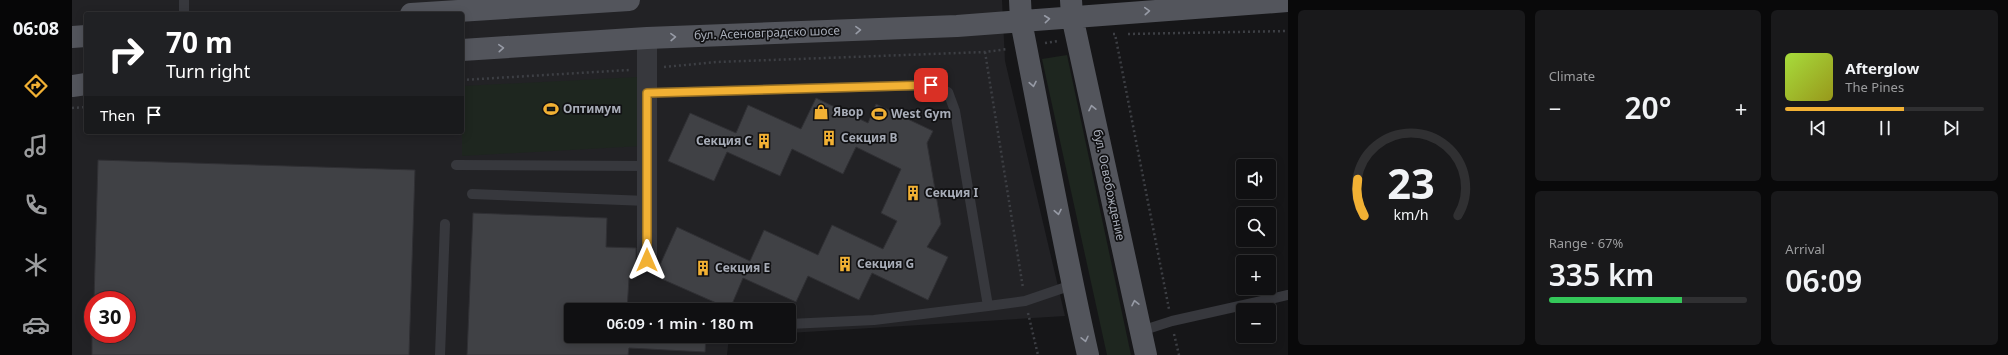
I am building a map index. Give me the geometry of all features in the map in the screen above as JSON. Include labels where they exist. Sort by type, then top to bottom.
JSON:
[{"type":"main road","points":[[442,12],[629,0]]},
{"type":"main road","name":"бул. Асеновградско шосе","points":[[464,50],[646,38],[957,26],[1020,11],[1288,1]]},
{"type":"main road","name":"бул. Освобождение","points":[[1071,8],[1146,355]]},
{"type":"main road","points":[[1020,11],[1072,285],[1088,355]]},
{"type":"main road","points":[[72,37],[84,36]]},
{"type":"main road","points":[[72,86],[84,84]]},
{"type":"street","points":[[646,38],[647,260]]},
{"type":"lane","points":[[184,0],[184,12]]},
{"type":"lane","points":[[647,93],[931,85],[948,92],[956,111],[988,306]]},
{"type":"lane","points":[[456,165],[647,166]]},
{"type":"lane","points":[[472,194],[647,201]]},
{"type":"lane","points":[[440,355],[445,224]]},
{"type":"lane","points":[[796,324],[874,320],[1025,301],[1072,285]]},
{"type":"lane","points":[[1141,331],[1172,321],[1288,295]]},
{"type":"path","points":[[1108,35],[1288,31]]},
{"type":"path","points":[[1115,34],[1179,355]]},
{"type":"path","points":[[464,80],[647,69],[717,62],[984,52],[1025,301],[1038,355]]},
{"type":"path","points":[[72,108],[84,107]]},
{"type":"shaded area","points":[[72,0],[1002,0],[1005,61],[1065,316],[796,333],[796,303],[564,303],[564,343],[728,343],[727,355],[72,355]]},
{"type":"shaded area","points":[[1067,55],[1131,355],[1107,355],[1042,59]]},
{"type":"shaded area","name":"Оптимум","points":[[638,77],[642,146],[462,156],[462,134],[464,134],[464,86]]},
{"type":"building","points":[[816,98],[868,123],[876,104],[933,131],[927,143],[941,224],[927,247],[948,257],[928,300],[872,273],[859,300],[808,276],[796,302],[743,278],[733,303],[716,303],[655,276],[677,227],[750,261],[764,230],[818,255],[832,225],[883,249],[897,221],[881,213],[901,169],[856,147],[843,174],[792,149],[780,176],[727,152],[714,181],[668,161],[690,113],[736,133],[748,105],[801,129]]},
{"type":"building","points":[[98,160],[415,170],[409,355],[92,355],[92,343],[136,343],[136,291],[94,291]]},
{"type":"building","points":[[473,213],[607,218],[606,247],[636,248],[636,278],[629,278],[627,303],[564,303],[564,343],[706,343],[705,352],[629,348],[628,355],[467,355]]},
{"type":"place","name":"Оптимум","points":[[551,109]]},
{"type":"place","name":"Явор","points":[[821,112]]},
{"type":"place","name":"West Gym","points":[[879,114]]},
{"type":"place","name":"Секция B","points":[[829,138]]},
{"type":"place","name":"Секция C","points":[[764,141]]},
{"type":"place","name":"Секция I","points":[[913,193]]},
{"type":"place","name":"Секция G","points":[[845,264]]},
{"type":"place","name":"Секция E","points":[[703,268]]},
{"type":"route","points":[[647,260],[647,93],[931,85]]}]
